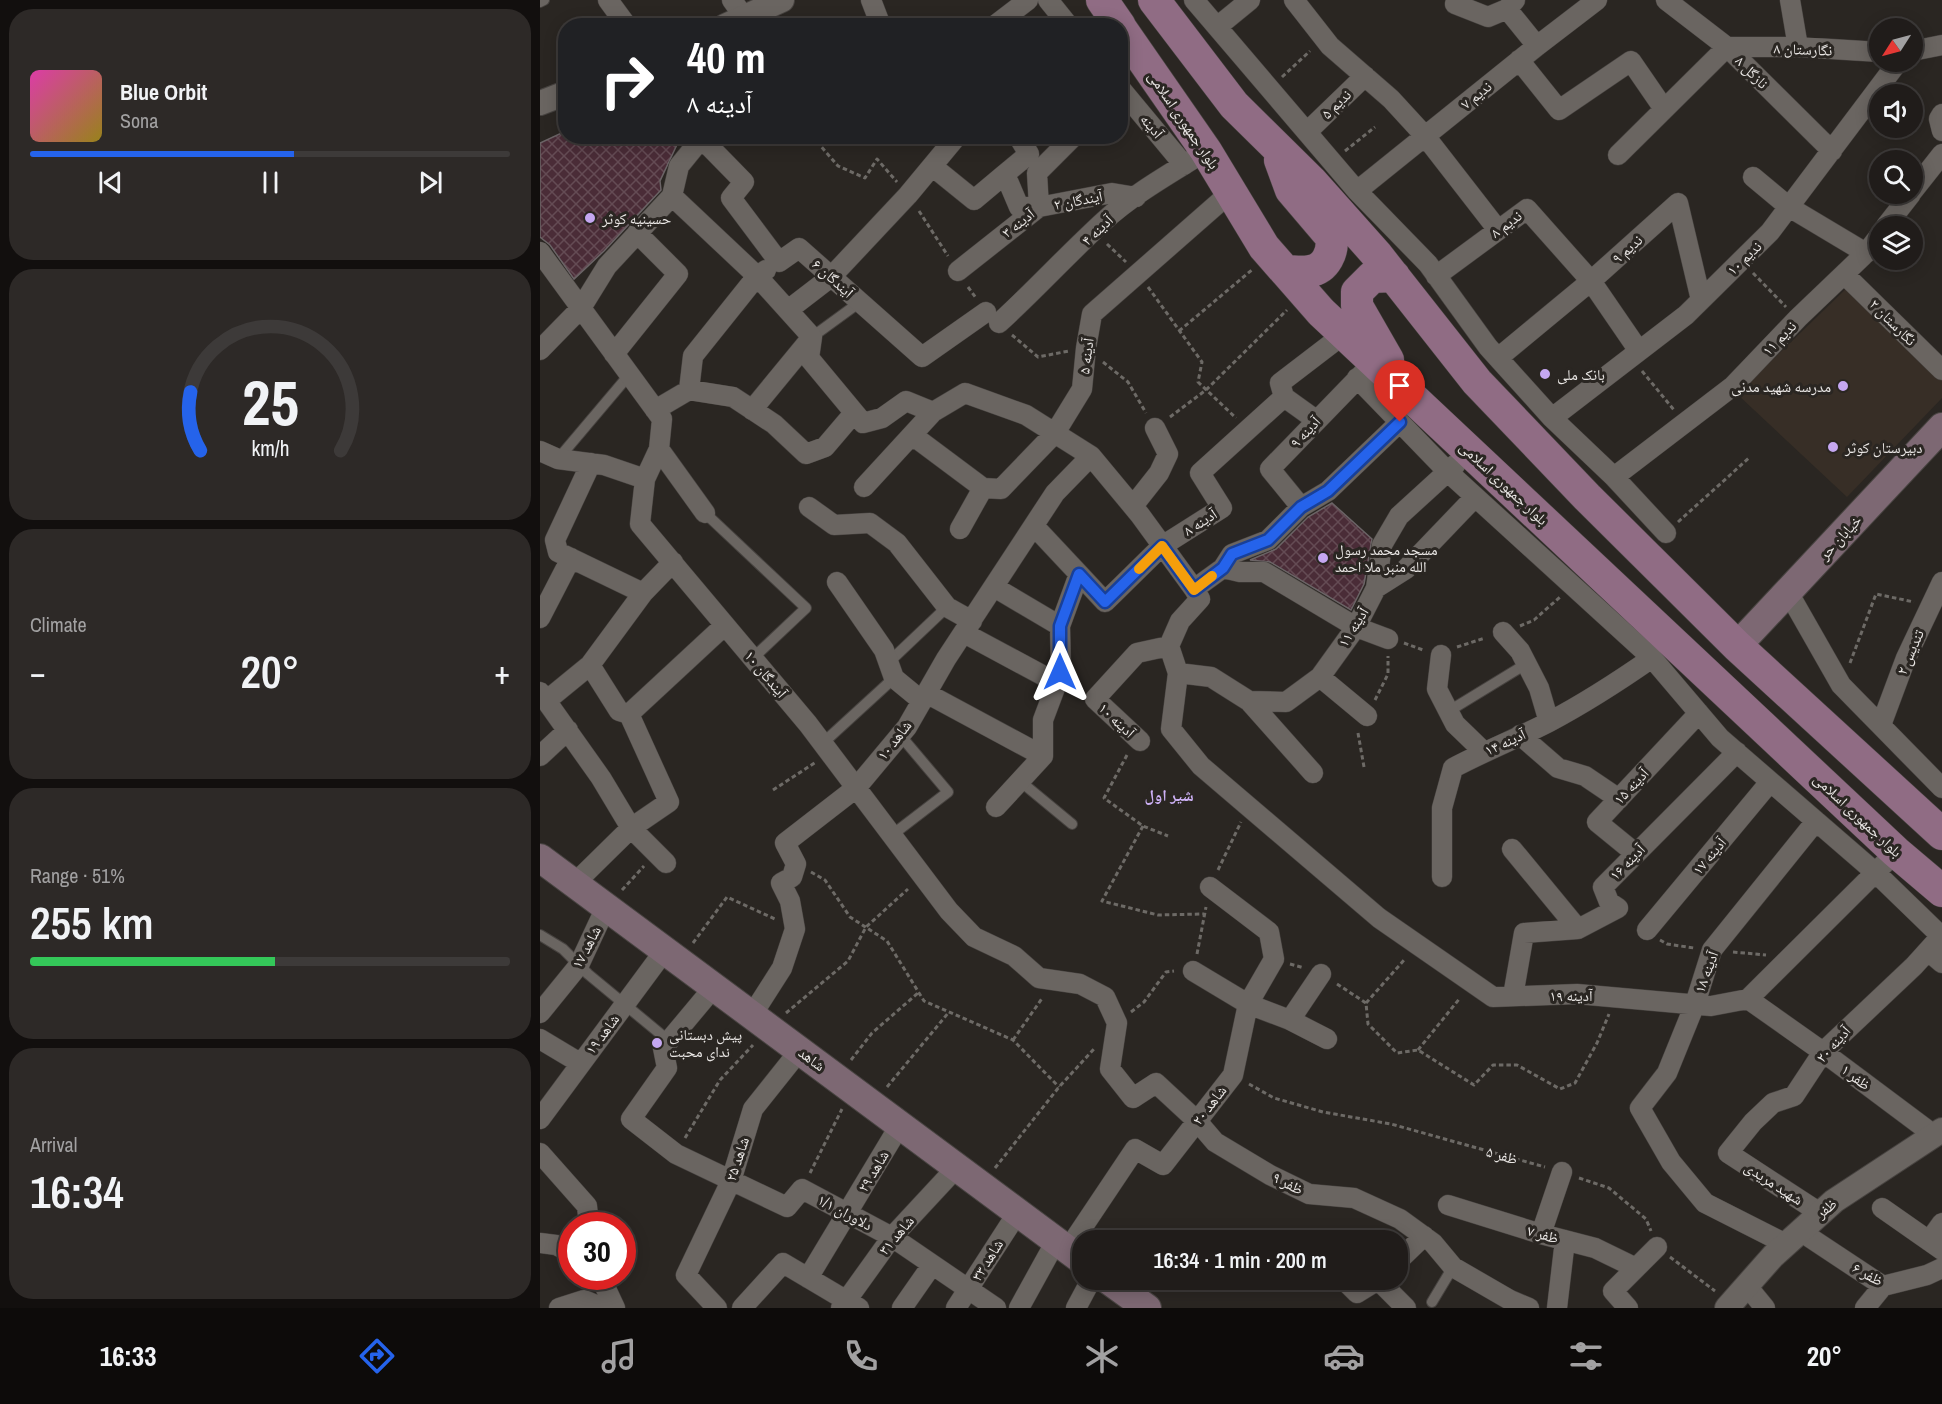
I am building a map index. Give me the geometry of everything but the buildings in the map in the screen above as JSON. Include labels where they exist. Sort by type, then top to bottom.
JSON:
[{"type":"main road","points":[[1154,0],[1234,105],[1312,182],[1394,276],[1490,396],[1587,497],[1737,646],[1942,834]]},
{"type":"main road","name":"بلوار جمهوری اسلامی","points":[[1128,43],[1195,158],[1231,192],[1287,273],[1344,334],[1366,370],[1459,461],[1886,862],[1942,891]]},
{"type":"main road","points":[[1274,144],[1291,190],[1331,237],[1333,244],[1330,255],[1317,269],[1309,272],[1287,273]]},
{"type":"main road","points":[[1394,276],[1372,277],[1357,292],[1357,306],[1405,409]]},
{"type":"main road","name":"خیابان حر","points":[[1737,646],[1942,427]]},
{"type":"main road","name":"شاهد","points":[[542,863],[575,883],[1069,1250]]},
{"type":"main road","points":[[1122,1290],[1147,1308]]},
{"type":"street","points":[[608,0],[621,18]]},
{"type":"street","points":[[734,14],[782,0]]},
{"type":"street","points":[[871,0],[878,18]]},
{"type":"street","points":[[1004,18],[1028,0]]},
{"type":"street","points":[[1048,0],[1063,18]]},
{"type":"street","points":[[1194,0],[1357,191],[1428,264],[1498,358],[1552,418],[1614,477],[1666,533]]},
{"type":"street","points":[[1217,27],[1250,0]]},
{"type":"street","points":[[1294,0],[1324,38],[1391,99],[1425,136],[1498,230]]},
{"type":"street","name":"ندیم ۷","points":[[1357,191],[1597,0]]},
{"type":"street","points":[[1790,0],[1798,47]]},
{"type":"street","name":"نازگل ۸","points":[[1678,3],[1727,47],[1832,151]]},
{"type":"street","points":[[1455,4],[1488,17],[1511,4],[1537,46]]},
{"type":"street","points":[[1923,49],[1942,45]]},
{"type":"street","points":[[1618,155],[1727,47]]},
{"type":"street","name":"نگارستان ۸","points":[[1727,47],[1798,47],[1869,51]]},
{"type":"street","points":[[1519,60],[1559,110],[1631,61],[1664,109]]},
{"type":"street","name":"ندیم ۱۰","points":[[1552,418],[1686,315],[1770,232],[1891,72]]},
{"type":"street","name":"ندیم ۵","points":[[1307,132],[1365,76]]},
{"type":"street","points":[[540,103],[558,96]]},
{"type":"street","name":"آدینه","points":[[1128,96],[1195,158]]},
{"type":"street","points":[[1942,114],[1939,119],[1942,132]]},
{"type":"street","points":[[540,350],[581,308],[607,266],[672,196],[678,166],[695,144]]},
{"type":"street","points":[[689,390],[693,356],[757,276],[779,261],[731,198],[744,182],[706,144]]},
{"type":"street","points":[[788,310],[831,277],[908,195],[950,144]]},
{"type":"street","points":[[932,166],[974,200],[1029,154],[1023,144]]},
{"type":"street","name":"آدینه ۳","points":[[958,271],[1039,207],[1037,173],[1066,144]]},
{"type":"street","points":[[1923,179],[1942,154]]},
{"type":"street","name":"آدینه ۴","points":[[992,318],[1038,288],[1106,220],[1195,158]]},
{"type":"street","name":"آیندگان ۲","points":[[1005,174],[1019,207],[1039,207],[1112,193],[1136,197]]},
{"type":"street","points":[[1753,177],[1789,207],[1866,253]]},
{"type":"street","name":"آدینه ۵","points":[[983,488],[1001,489],[1055,433],[1082,389],[1092,314],[1231,192]]},
{"type":"street","points":[[672,196],[757,276],[812,337],[810,358],[863,423],[882,418],[906,401],[933,412]]},
{"type":"street","name":"ندیم ۹","points":[[1498,358],[1591,281],[1678,203],[1701,300]]},
{"type":"street","points":[[1894,216],[1903,204]]},
{"type":"street","name":"ندیم ۸","points":[[1436,276],[1527,209],[1591,281]]},
{"type":"street","points":[[614,354],[678,274],[637,233]]},
{"type":"street","name":"آیندگان ۶","points":[[779,261],[799,248],[922,357],[992,318]]},
{"type":"street","name":"ندیم ۱۱","points":[[1614,477],[1733,386],[1798,318],[1869,249]]},
{"type":"street","name":"آیندگان ۱۰","points":[[540,252],[662,419],[659,449],[645,478],[640,524],[826,748],[950,911],[974,937],[1014,956],[1039,978],[1080,984],[1105,997],[1117,1023]]},
{"type":"street","name":"نگارستان ۲","points":[[1844,273],[1942,370]]},
{"type":"street","points":[[1591,281],[1635,354]]},
{"type":"street","points":[[1316,420],[1284,398],[1280,382],[1344,334]]},
{"type":"street","points":[[752,410],[812,337]]},
{"type":"street","name":"آدینه ۹","points":[[1301,507],[1270,469],[1366,370]]},
{"type":"street","points":[[1490,396],[1515,377]]},
{"type":"street","points":[[655,410],[689,390],[733,397],[774,424],[806,454],[825,447],[854,413]]},
{"type":"street","points":[[864,487],[933,412],[965,393],[1026,415],[1055,433],[1091,456],[1133,506],[1200,598],[1180,621],[1169,646],[1178,673],[1211,677],[1249,701],[1313,773]]},
{"type":"street","name":"آدینه ۸","points":[[1079,574],[1105,602],[1162,546],[1222,508],[1200,473],[1284,398]]},
{"type":"street","points":[[1194,590],[1223,568],[1232,554],[1268,540],[1301,507],[1328,491],[1405,409]]},
{"type":"street","points":[[1133,506],[1159,473],[1168,454],[1155,428]]},
{"type":"street","points":[[912,435],[983,488],[960,529]]},
{"type":"street","points":[[659,449],[705,513]]},
{"type":"street","points":[[549,455],[604,465],[645,478]]},
{"type":"street","name":"شاهد ۱۰","points":[[796,864],[785,843],[856,788],[900,735],[1055,493],[1091,456]]},
{"type":"street","points":[[1459,461],[1475,496],[1652,658],[1720,738],[1816,821],[1886,862],[1938,946]]},
{"type":"street","name":"آدینه ۱۱","points":[[1249,701],[1286,702],[1320,676],[1356,627],[1376,588],[1382,545],[1399,516],[1459,461]]},
{"type":"street","points":[[591,463],[555,540],[558,552],[643,593]]},
{"type":"street","points":[[1376,588],[1406,569],[1475,496]]},
{"type":"street","points":[[809,507],[834,525],[870,523],[897,543],[947,607],[968,627],[1057,683]]},
{"type":"street","points":[[996,807],[1043,756],[1043,720],[1060,672],[1060,626],[1079,574],[1034,526]]},
{"type":"street","points":[[540,618],[571,558]]},
{"type":"street","points":[[661,858],[631,828],[601,778],[543,696],[590,665],[643,593],[673,562]]},
{"type":"street","points":[[1223,568],[1240,572],[1264,572],[1356,627],[1388,639]]},
{"type":"street","points":[[837,582],[884,650],[891,671],[924,697],[1043,756]]},
{"type":"street","name":"تندیس ۲","points":[[1881,725],[1906,658],[1942,582]]},
{"type":"street","points":[[994,587],[1060,626]]},
{"type":"street","points":[[1788,592],[1841,685],[1942,788]]},
{"type":"street","points":[[628,714],[725,625]]},
{"type":"street","points":[[1503,632],[1520,651],[1539,688],[1549,722]]},
{"type":"street","name":"آدینه ۱۰","points":[[1140,741],[1095,699],[1137,653],[1169,646]]},
{"type":"street","points":[[1441,655],[1437,689],[1455,724],[1484,752]]},
{"type":"street","name":"آدینه ۱۴","points":[[1442,877],[1442,808],[1454,768],[1549,722],[1613,685],[1652,658]]},
{"type":"street","points":[[575,883],[631,828],[669,802],[628,714],[619,711],[590,665]]},
{"type":"street","name":"آدینه ۱۹","points":[[1178,673],[1171,729],[1201,766],[1378,918],[1493,997],[1577,994],[1711,1006],[1748,999]]},
{"type":"street","points":[[1320,676],[1367,716]]},
{"type":"street","name":"آدینه ۱۵","points":[[1635,853],[1598,822],[1699,713]]},
{"type":"street","points":[[540,756],[568,730]]},
{"type":"street","points":[[1520,735],[1558,768],[1585,776],[1619,799]]},
{"type":"street","name":"آدینه ۱۶","points":[[1513,996],[1524,933],[1578,929],[1618,908],[1609,902],[1603,887],[1737,752]]},
{"type":"street","name":"آدینه ۱۷","points":[[1647,930],[1770,782]]},
{"type":"street","name":"آدینه ۱۸","points":[[1793,1237],[1706,1203],[1671,1162],[1641,1108],[1667,1073],[1695,1004],[1712,950],[1816,821]]},
{"type":"street","points":[[1512,849],[1578,929]]},
{"type":"street","points":[[1748,999],[1886,862]]},
{"type":"street","points":[[761,1021],[795,929],[790,901],[781,883],[792,877],[796,864]]},
{"type":"street","points":[[1210,887],[1269,932],[1274,958]]},
{"type":"street","name":"شاهد ۱۷","points":[[540,1013],[579,965],[606,907]]},
{"type":"street","name":"آدینه ۲۰","points":[[1728,1154],[1753,1122],[1773,1103],[1794,1096],[1823,1052],[1938,946]]},
{"type":"street","name":"شاهد ۱۹","points":[[540,1119],[624,1005],[672,956]]},
{"type":"street","name":"شاهد ۲۰","points":[[1069,1250],[1135,1149],[1163,1164],[1233,1075],[1248,1004],[1274,958]]},
{"type":"street","points":[[1193,971],[1248,1004],[1290,1020],[1327,1039]]},
{"type":"street","points":[[1290,1020],[1321,974]]},
{"type":"street","points":[[669,1041],[714,987]]},
{"type":"street","name":"ظفر ۱","points":[[1748,999],[1938,1132]]},
{"type":"street","name":"ظفر ۹","points":[[1117,1023],[1110,1069],[1133,1098],[1156,1083],[1197,1121],[1215,1142],[1270,1175],[1309,1194],[1354,1198],[1400,1219],[1433,1243],[1453,1267],[1510,1300],[1529,1308]]},
{"type":"street","points":[[540,1039],[580,1063]]},
{"type":"street","name":"دلاوران ۱/۱","points":[[669,1041],[663,1048],[667,1068],[631,1119],[676,1154],[787,1207],[802,1189],[892,1237],[996,1308]]},
{"type":"street","name":"شاهد ۲۵","points":[[717,1308],[686,1275],[731,1181],[753,1109],[800,1050]]},
{"type":"street","name":"شاهد ۲۹","points":[[808,1278],[900,1125]]},
{"type":"street","name":"ظفر","points":[[1735,1299],[1793,1237],[1834,1201],[1938,1132]]},
{"type":"street","points":[[540,1153],[587,1206],[588,1212]]},
{"type":"street","name":"شهید مریدی","points":[[1728,1154],[1820,1213]]},
{"type":"street","name":"شاهد ۳۱","points":[[849,1306],[892,1237],[957,1167]]},
{"type":"street","points":[[1541,1234],[1562,1172]]},
{"type":"street","name":"ظفر ۷","points":[[1448,1205],[1595,1248],[1636,1268]]},
{"type":"street","points":[[1882,1208],[1936,1245],[1942,1223]]},
{"type":"street","name":"شاهد ۳۳","points":[[956,1308],[1018,1212]]},
{"type":"street","points":[[1408,1251],[1424,1236]]},
{"type":"street","name":"ظفر ۶","points":[[1793,1237],[1883,1286],[1928,1275],[1942,1268]]},
{"type":"street","points":[[1557,1308],[1565,1240]]},
{"type":"street","points":[[540,1243],[558,1246]]},
{"type":"street","points":[[1627,1308],[1613,1291],[1657,1247]]},
{"type":"street","points":[[1020,1308],[1069,1250]]},
{"type":"street","points":[[742,1308],[783,1263],[849,1306]]},
{"type":"street","points":[[902,1308],[932,1265]]},
{"type":"street","points":[[1865,1308],[1883,1286]]},
{"type":"street","points":[[607,1290],[615,1308]]},
{"type":"street","points":[[1076,1308],[1086,1290]]},
{"type":"street","points":[[1388,1290],[1406,1308]]},
{"type":"street","points":[[1735,1299],[1765,1308]]},
{"type":"street","points":[[559,1308],[584,1300],[603,1308]]},
{"type":"street","points":[[540,1306],[546,1308]]},
{"type":"lane","points":[[540,2],[544,0]]},
{"type":"lane","points":[[812,337],[860,302]]},
{"type":"lane","points":[[549,455],[628,375]]},
{"type":"lane","points":[[705,513],[806,608],[753,658]]},
{"type":"lane","points":[[826,748],[947,607]]},
{"type":"lane","points":[[1449,711],[1526,664]]},
{"type":"lane","points":[[892,835],[948,792],[900,735]]},
{"type":"lane","points":[[1020,781],[1072,824]]},
{"type":"lane","points":[[540,935],[563,949],[624,1005],[669,1041]]},
{"type":"lane","points":[[1432,1302],[1453,1267]]},
{"type":"path","points":[[1269,88],[1324,38]]},
{"type":"path","points":[[1332,161],[1375,127]]},
{"type":"path","points":[[1094,232],[1137,273],[1202,362],[1198,382],[1248,430]]},
{"type":"path","points":[[1741,261],[1798,318]]},
{"type":"path","points":[[1179,331],[1287,273]]},
{"type":"path","points":[[1155,428],[1206,390],[1287,273]]},
{"type":"path","points":[[1635,354],[1685,423]]},
{"type":"path","points":[[1666,533],[1750,457]]},
{"type":"path","points":[[1841,685],[1876,594],[1931,605]]},
{"type":"path","points":[[1140,741],[1127,755],[1104,798],[1143,825],[1168,836]]},
{"type":"path","points":[[772,790],[826,748]]},
{"type":"path","points":[[1143,825],[1102,901],[1158,915],[1204,914]]},
{"type":"path","points":[[606,907],[661,858]]},
{"type":"path","points":[[796,864],[825,880],[850,917],[887,941],[924,1001],[1013,1040],[1059,1087]]},
{"type":"path","points":[[676,1154],[720,1080],[761,1021],[848,961],[866,927],[923,875]]},
{"type":"path","points":[[672,956],[727,897],[795,929]]},
{"type":"path","points":[[1418,945],[1366,1003],[1368,1024],[1397,1053],[1418,1050],[1474,1085],[1493,1065],[1517,1065],[1560,1089],[1575,1083],[1597,1042],[1616,997]]},
{"type":"path","points":[[1274,958],[1321,974],[1366,1003]]},
{"type":"path","points":[[1013,1040],[1055,980]]},
{"type":"path","points":[[1418,1050],[1473,982]]},
{"type":"path","points":[[802,1189],[854,1090],[872,1033],[918,993]]},
{"type":"path","points":[[854,1090],[949,1012]]},
{"type":"path","name":"ظفر ۵","points":[[1233,1075],[1274,1098],[1323,1112],[1391,1124],[1562,1172],[1609,1188],[1646,1219],[1657,1247]]},
{"type":"path","points":[[1657,1247],[1735,1299]]},
{"type":"shaded area","name":"مدرسه شهید مدنی","points":[[1850,285],[1942,379],[1942,398],[1847,497],[1737,394]]},
{"type":"slow traffic","points":[[1139,569],[1162,546],[1194,590],[1212,576]]},
{"type":"place","name":"حسینیه کوثر","points":[[590,218]]},
{"type":"place","name":"بانک ملی","points":[[1545,374]]},
{"type":"place","name":"مدرسه شهید مدنی","points":[[1843,386]]},
{"type":"place","name":"دبیرستان کوثر","points":[[1833,447]]},
{"type":"place","name":"مسجد محمد رسول الله منبر ملا احمد","points":[[1323,558]]},
{"type":"place","name":"پیش دبستانی ندای محبت","points":[[657,1043]]},
{"type":"district","name":"شیر اول","points":[[1169,795]]},
{"type":"route","points":[[1060,672],[1060,626],[1079,574],[1105,602],[1162,546],[1194,590],[1223,568],[1232,554],[1268,540],[1301,507],[1328,491],[1400,422]]}]
